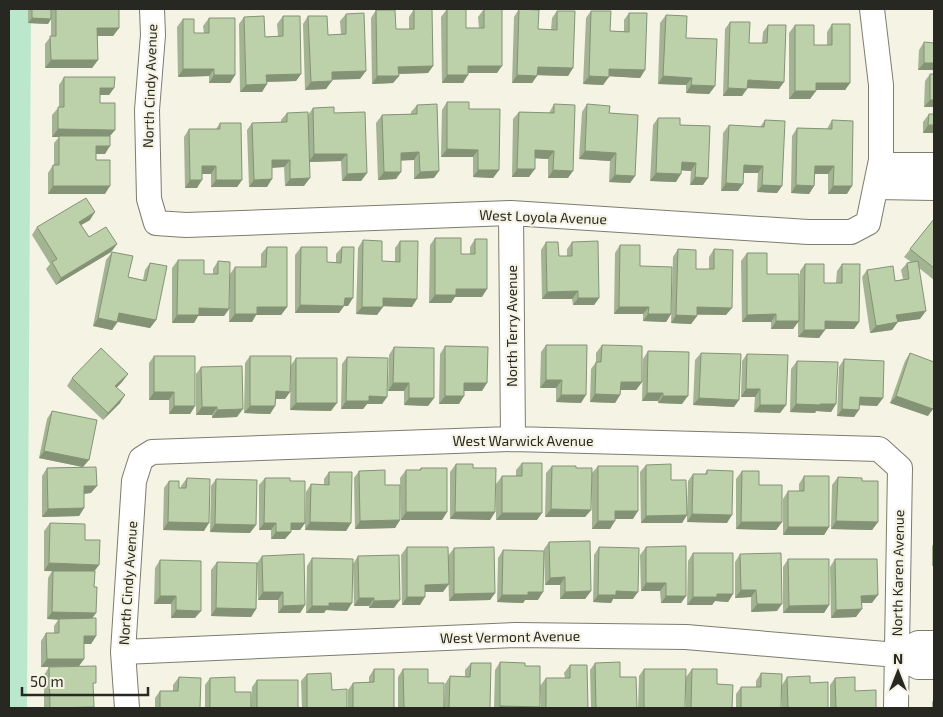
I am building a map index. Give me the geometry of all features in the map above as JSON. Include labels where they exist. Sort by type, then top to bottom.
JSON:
[{"type":"street","name":"North Cindy Avenue","points":[[152,9],[153,35],[147,110],[149,199],[156,223]]},
{"type":"street","points":[[872,9],[881,85],[881,164],[876,187],[934,188]]},
{"type":"street","points":[[881,164],[934,165]]},
{"type":"street","name":"West Loyola Avenue","points":[[156,223],[186,225],[511,213],[808,232],[851,232],[868,223],[876,187]]},
{"type":"street","name":"North Terry Avenue","points":[[511,213],[513,439]]},
{"type":"street","name":"West Warwick Avenue","points":[[141,459],[152,452],[513,439],[879,449],[900,468]]},
{"type":"street","name":"North Cindy Avenue","points":[[127,708],[123,652],[134,481],[141,459]]},
{"type":"street","name":"North Karen Avenue","points":[[896,708],[900,468]]},
{"type":"street","name":"West Vermont Avenue","points":[[123,652],[526,635],[686,637],[897,655],[918,667],[934,667]]},
{"type":"street","points":[[897,655],[918,643],[934,643]]},
{"type":"shaded area","points":[[9,9],[31,9],[27,708],[9,708]]},
{"type":"building","points":[[32,9],[51,9],[51,19],[32,18]]},
{"type":"building","points":[[56,9],[119,9],[119,28],[97,28],[98,60],[51,60],[50,36],[56,36]]},
{"type":"building","points":[[414,9],[432,9],[433,66],[398,67],[399,76],[377,76],[376,10],[395,10],[396,29],[414,29]]},
{"type":"building","points":[[447,9],[466,9],[466,28],[484,28],[484,9],[502,9],[502,66],[468,66],[468,75],[447,75]]},
{"type":"building","points":[[519,9],[539,10],[538,29],[557,30],[557,11],[575,11],[573,68],[538,67],[537,76],[517,75]]},
{"type":"building","points":[[591,11],[611,11],[610,31],[629,32],[629,13],[647,13],[645,70],[609,69],[609,77],[589,76]]},
{"type":"building","points":[[364,13],[366,71],[332,72],[332,81],[311,82],[308,16],[327,16],[328,35],[346,34],[346,14]]},
{"type":"building","points":[[666,15],[687,16],[686,38],[717,39],[715,86],[691,85],[692,78],[663,76]]},
{"type":"building","points":[[264,16],[265,37],[283,36],[283,16],[300,16],[301,74],[266,75],[267,84],[246,85],[244,17]]},
{"type":"building","points":[[209,18],[235,18],[235,75],[214,75],[214,69],[183,69],[183,19],[194,19],[194,33],[209,33]]},
{"type":"building","points":[[730,22],[750,22],[749,43],[767,43],[768,25],[786,25],[784,82],[748,80],[747,89],[728,88]]},
{"type":"building","points":[[832,24],[850,24],[850,83],[816,83],[816,91],[795,91],[795,25],[814,25],[814,45],[832,45]]},
{"type":"building","points":[[924,42],[934,43],[934,63],[924,63]]},
{"type":"building","points":[[930,74],[934,74],[934,100],[930,100]]},
{"type":"building","points":[[64,77],[115,77],[114,88],[100,88],[100,103],[115,103],[115,130],[58,129],[58,107],[64,107]]},
{"type":"building","points":[[447,102],[469,102],[469,109],[500,109],[499,170],[478,170],[478,150],[447,149]]},
{"type":"building","points":[[437,104],[439,171],[420,172],[419,152],[401,153],[401,172],[384,172],[382,115],[417,114],[417,105]]},
{"type":"building","points":[[554,104],[575,105],[573,171],[553,170],[554,151],[535,150],[535,169],[517,169],[519,112],[554,113]]},
{"type":"building","points":[[587,104],[610,106],[609,113],[638,115],[635,176],[615,175],[616,153],[585,151]]},
{"type":"building","points":[[334,107],[334,113],[365,112],[367,173],[347,174],[347,154],[314,154],[313,108]]},
{"type":"building","points":[[308,112],[310,178],[290,179],[290,160],[272,160],[272,179],[254,180],[252,123],[287,122],[287,113]]},
{"type":"building","points":[[929,114],[934,114],[934,125],[928,125]]},
{"type":"building","points":[[658,118],[680,118],[680,125],[710,126],[708,178],[695,177],[696,163],[682,162],[681,174],[656,173]]},
{"type":"building","points":[[765,120],[785,121],[782,186],[762,185],[763,166],[744,165],[743,184],[726,183],[729,125],[764,127]]},
{"type":"building","points":[[832,120],[853,121],[852,186],[833,186],[834,166],[815,166],[814,186],[796,185],[797,128],[832,129]]},
{"type":"building","points":[[220,123],[241,123],[242,180],[216,180],[216,166],[202,166],[202,180],[190,180],[189,129],[220,129]]},
{"type":"building","points":[[59,136],[110,136],[110,146],[96,146],[96,160],[110,160],[110,186],[53,186],[53,165],[59,165]]},
{"type":"building","points":[[86,198],[95,212],[79,222],[89,237],[106,227],[117,244],[61,278],[52,262],[57,259],[37,227]]},
{"type":"building","points":[[934,219],[934,268],[910,249]]},
{"type":"building","points":[[435,238],[461,238],[461,254],[475,254],[475,239],[487,239],[487,289],[456,289],[456,295],[435,295]]},
{"type":"building","points":[[363,240],[382,241],[382,261],[400,262],[400,241],[418,241],[417,299],[383,298],[383,307],[362,307]]},
{"type":"building","points":[[598,241],[599,298],[578,298],[578,291],[547,292],[546,242],[558,242],[559,256],[572,256],[572,242]]},
{"type":"building","points":[[620,245],[640,245],[640,266],[672,267],[671,314],[648,314],[649,307],[619,307]]},
{"type":"building","points":[[267,247],[287,247],[287,307],[257,307],[257,314],[235,314],[235,267],[266,267]]},
{"type":"building","points":[[301,247],[327,247],[327,262],[341,263],[342,247],[354,247],[353,298],[345,298],[344,306],[300,305]]},
{"type":"building","points":[[678,249],[696,250],[696,269],[714,269],[714,249],[733,250],[732,308],[697,307],[697,316],[676,315]]},
{"type":"building","points":[[112,252],[133,256],[128,277],[146,281],[150,263],[167,266],[156,320],[119,313],[117,322],[98,318]]},
{"type":"building","points":[[747,253],[767,253],[767,274],[799,274],[799,321],[776,321],[776,314],[747,315]]},
{"type":"building","points":[[178,260],[204,260],[204,274],[218,274],[218,261],[230,262],[229,309],[199,308],[199,315],[177,315]]},
{"type":"building","points":[[918,261],[926,311],[896,315],[898,322],[876,326],[867,270],[893,266],[895,281],[909,279],[907,263]]},
{"type":"building","points":[[805,264],[824,264],[824,283],[842,283],[842,264],[860,264],[859,322],[825,321],[825,330],[804,330]]},
{"type":"building","points":[[546,345],[587,345],[586,395],[561,395],[562,380],[546,380]]},
{"type":"building","points":[[602,345],[642,346],[642,382],[621,382],[620,395],[595,394],[596,362],[601,362]]},
{"type":"building","points":[[445,346],[488,347],[487,383],[464,383],[464,396],[445,396]]},
{"type":"building","points":[[394,347],[434,348],[434,398],[409,398],[409,383],[393,383]]},
{"type":"building","points":[[101,348],[128,374],[115,386],[125,395],[108,413],[72,378]]},
{"type":"building","points":[[648,351],[689,352],[688,396],[663,396],[663,393],[647,393]]},
{"type":"building","points":[[701,353],[741,354],[739,400],[699,398]]},
{"type":"building","points":[[910,353],[934,362],[933,409],[896,396]]},
{"type":"building","points":[[747,354],[788,355],[786,405],[760,405],[760,389],[746,389]]},
{"type":"building","points":[[154,356],[195,356],[195,406],[174,406],[174,392],[154,392]]},
{"type":"building","points":[[250,356],[291,356],[290,392],[276,391],[275,406],[250,406]]},
{"type":"building","points":[[347,357],[388,358],[387,397],[369,396],[369,401],[346,401]]},
{"type":"building","points":[[296,358],[337,358],[337,403],[296,403]]},
{"type":"building","points":[[844,359],[884,361],[883,398],[860,397],[859,410],[842,409]]},
{"type":"building","points":[[797,361],[838,362],[836,404],[796,404]]},
{"type":"building","points":[[242,366],[243,409],[217,410],[217,407],[202,407],[201,367]]},
{"type":"building","points":[[52,411],[97,420],[89,460],[44,451]]},
{"type":"building","points":[[522,463],[542,463],[542,513],[502,513],[502,476],[522,476]]},
{"type":"building","points":[[456,464],[473,464],[473,468],[496,468],[495,512],[455,512]]},
{"type":"building","points":[[671,464],[671,480],[686,480],[687,515],[646,516],[646,465]]},
{"type":"building","points":[[552,466],[592,468],[591,510],[551,509]]},
{"type":"building","points":[[598,466],[638,466],[638,511],[615,511],[615,521],[598,521]]},
{"type":"building","points":[[96,467],[97,486],[84,486],[84,508],[48,509],[47,468]]},
{"type":"building","points":[[421,468],[447,468],[447,512],[406,512],[406,470],[421,470]]},
{"type":"building","points":[[385,470],[385,485],[400,485],[400,520],[360,521],[359,471]]},
{"type":"building","points":[[707,470],[733,471],[732,515],[692,514],[693,474],[707,474]]},
{"type":"building","points":[[742,471],[759,471],[759,485],[782,485],[782,522],[741,522]]},
{"type":"building","points":[[329,472],[352,472],[351,523],[310,522],[311,484],[329,485]]},
{"type":"building","points":[[804,476],[829,476],[829,527],[788,527],[788,491],[804,491]]},
{"type":"building","points":[[838,477],[862,478],[862,481],[878,481],[878,522],[836,521]]},
{"type":"building","points":[[187,478],[210,479],[209,523],[168,522],[169,481],[179,481],[179,488],[186,488]]},
{"type":"building","points":[[265,478],[290,478],[290,481],[305,481],[305,523],[291,523],[291,532],[276,532],[276,523],[264,523]]},
{"type":"building","points":[[216,479],[257,480],[256,525],[215,524]]},
{"type":"building","points":[[50,523],[85,524],[85,540],[100,540],[99,565],[49,563]]},
{"type":"building","points":[[590,541],[591,591],[565,592],[565,577],[550,578],[549,542]]},
{"type":"building","points":[[686,546],[686,596],[666,596],[666,583],[646,583],[646,547]]},
{"type":"building","points":[[407,547],[448,547],[449,584],[425,585],[425,597],[407,597]]},
{"type":"building","points":[[494,547],[495,593],[454,594],[454,548]]},
{"type":"building","points":[[599,547],[639,548],[638,592],[616,591],[616,595],[598,595]]},
{"type":"building","points":[[503,550],[544,551],[543,592],[528,592],[528,595],[502,595]]},
{"type":"building","points":[[693,553],[733,553],[733,594],[717,594],[717,597],[693,597]]},
{"type":"building","points":[[781,553],[782,604],[757,604],[756,590],[741,590],[740,554]]},
{"type":"building","points":[[304,554],[305,605],[283,606],[283,592],[263,592],[262,556]]},
{"type":"building","points":[[399,555],[400,600],[374,601],[374,598],[359,598],[358,556]]},
{"type":"building","points":[[312,558],[353,559],[352,603],[329,603],[329,606],[312,606]]},
{"type":"building","points":[[788,559],[829,559],[829,605],[789,606]]},
{"type":"building","points":[[835,559],[877,559],[878,595],[861,596],[862,609],[836,610]]},
{"type":"building","points":[[160,560],[201,561],[201,611],[176,610],[176,596],[160,596]]},
{"type":"building","points":[[217,562],[257,563],[256,609],[216,608]]},
{"type":"building","points":[[53,571],[95,571],[94,587],[97,587],[96,613],[52,612]]},
{"type":"building","points":[[96,618],[96,636],[84,636],[84,659],[47,659],[46,633],[59,633],[59,619]]},
{"type":"building","points":[[500,662],[540,666],[540,707],[500,706]]},
{"type":"building","points":[[620,662],[620,677],[636,677],[637,708],[596,708],[595,663]]},
{"type":"building","points":[[471,663],[491,663],[490,708],[449,708],[450,676],[470,677]]},
{"type":"building","points":[[570,665],[587,665],[588,708],[546,708],[546,678],[570,678]]},
{"type":"building","points":[[96,666],[96,683],[93,683],[94,707],[50,708],[49,667]]},
{"type":"building","points":[[374,669],[394,669],[394,708],[353,708],[353,683],[374,682]]},
{"type":"building","points":[[403,669],[428,669],[428,683],[444,683],[444,708],[404,708]]},
{"type":"building","points":[[644,669],[686,669],[685,708],[644,708]]},
{"type":"building","points":[[692,669],[717,669],[717,684],[733,685],[732,708],[691,708]]},
{"type":"building","points":[[331,673],[332,690],[347,689],[347,708],[307,708],[307,674]]},
{"type":"building","points":[[761,673],[782,674],[781,708],[741,708],[741,687],[761,687]]},
{"type":"building","points":[[810,676],[810,683],[828,682],[828,708],[788,708],[787,677]]},
{"type":"building","points":[[179,677],[201,678],[200,708],[160,708],[160,691],[178,691]]},
{"type":"building","points":[[235,677],[235,692],[251,692],[251,708],[210,708],[210,678]]},
{"type":"building","points":[[855,677],[855,691],[876,690],[876,708],[836,708],[835,678]]},
{"type":"building","points":[[257,680],[298,680],[298,708],[257,708]]}]
